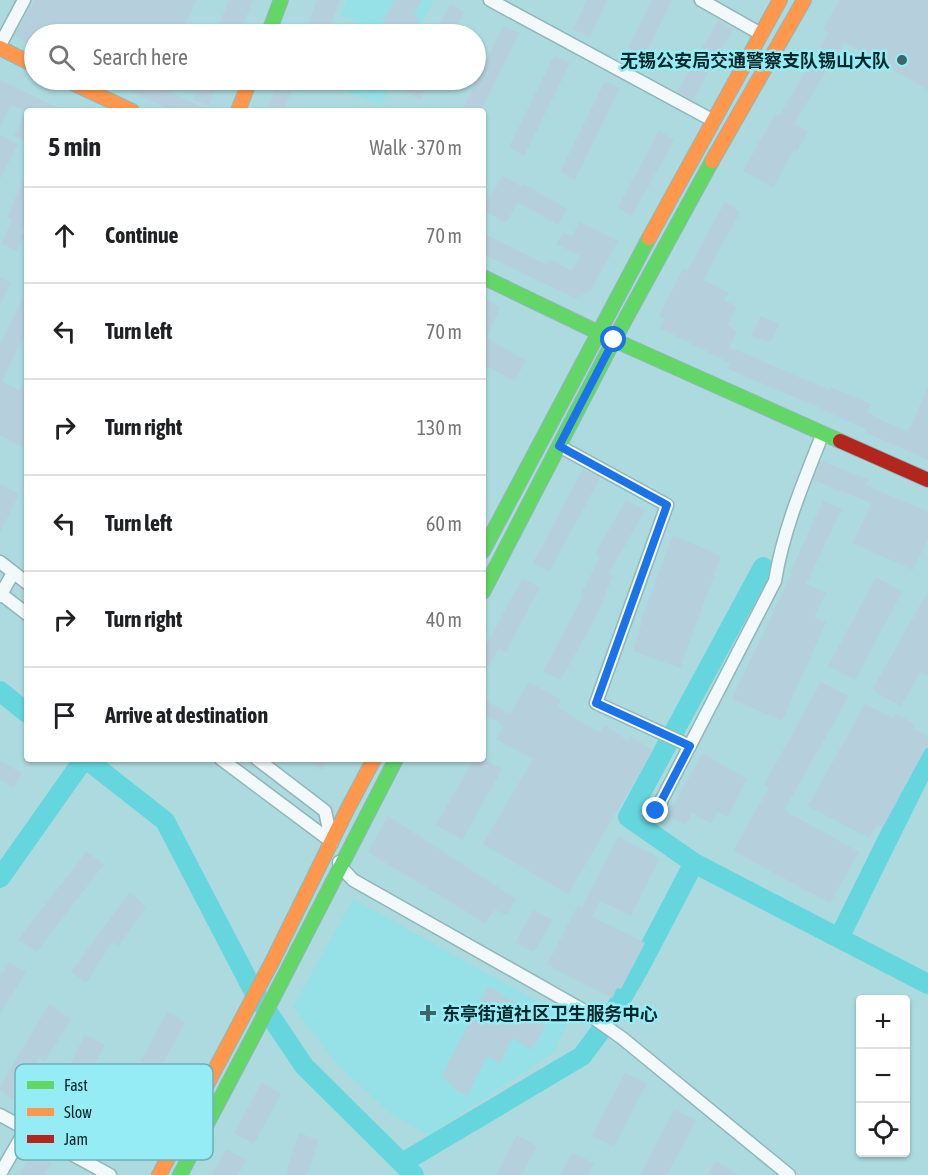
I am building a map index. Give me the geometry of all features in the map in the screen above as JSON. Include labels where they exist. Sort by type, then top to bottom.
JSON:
[{"type":"main road","points":[[260,24],[270,0]]},
{"type":"main road","points":[[272,24],[281,0]]},
{"type":"main road","points":[[486,546],[712,120],[780,0]]},
{"type":"main road","points":[[486,586],[614,340],[729,129],[804,0]]},
{"type":"main road","points":[[0,47],[24,60]]},
{"type":"main road","points":[[87,90],[126,108]]},
{"type":"main road","points":[[227,108],[235,90]]},
{"type":"main road","points":[[239,108],[246,90]]},
{"type":"main road","points":[[486,278],[614,340],[928,480]]},
{"type":"main road","points":[[213,1074],[372,762]]},
{"type":"main road","points":[[213,1112],[394,762]]},
{"type":"main road","points":[[159,1175],[167,1160]]},
{"type":"main road","points":[[180,1175],[188,1160]]},
{"type":"street","points":[[0,47],[24,0]]},
{"type":"street","points":[[490,0],[712,120]]},
{"type":"street","points":[[701,0],[761,34]]},
{"type":"street","points":[[656,811],[775,581],[779,555],[801,489],[824,433]]},
{"type":"street","points":[[559,446],[667,505],[596,703],[690,746]]},
{"type":"street","points":[[0,562],[24,581]]},
{"type":"street","points":[[13,573],[0,595],[24,612]]},
{"type":"street","points":[[224,762],[332,842]]},
{"type":"street","points":[[261,762],[325,811],[341,867],[353,880],[581,1009],[622,1038],[789,1175]]},
{"type":"street","points":[[0,1115],[15,1123]]},
{"type":"street","points":[[0,1174],[15,1148]]},
{"type":"street","points":[[83,1160],[110,1175]]},
{"type":"shaded area","points":[[347,0],[434,0],[422,24],[362,24],[341,16]]},
{"type":"shaded area","points":[[342,90],[389,90],[381,105]]},
{"type":"shaded area","name":"东亭街道社区卫生服务中心","points":[[353,899],[569,1019],[554,1052],[429,1135],[391,1114],[338,1065],[293,1007]]},
{"type":"building","points":[[35,0],[197,0],[185,24],[24,24],[24,41],[14,36]]},
{"type":"building","points":[[229,0],[253,0],[243,24],[219,24]]},
{"type":"building","points":[[317,0],[340,0],[331,24],[308,24]]},
{"type":"building","points":[[394,0],[422,0],[414,16],[420,19],[417,24],[382,23]]},
{"type":"building","points":[[587,0],[607,0],[590,37],[573,29]]},
{"type":"building","points":[[652,0],[672,0],[640,67],[624,58]]},
{"type":"building","name":"无锡公安局交通警察支队锡山大队","points":[[839,0],[928,0],[928,90],[844,42],[794,124],[808,131],[797,152],[794,150],[773,187],[743,171],[775,114],[779,116],[829,33],[823,30]]},
{"type":"building","points":[[450,4],[464,12],[458,24],[439,24]]},
{"type":"building","points":[[718,20],[733,29],[693,100],[677,92]]},
{"type":"building","points":[[503,26],[519,33],[482,108],[463,108],[472,90],[486,90],[486,61]]},
{"type":"building","points":[[554,56],[570,63],[524,156],[509,147]]},
{"type":"building","points":[[0,80],[59,108],[24,108],[24,110],[11,105],[0,126]]},
{"type":"building","points":[[605,81],[620,88],[575,180],[560,172]]},
{"type":"building","points":[[128,90],[166,90],[204,108],[167,108]]},
{"type":"building","points":[[197,90],[216,90],[209,105],[193,100]]},
{"type":"building","points":[[274,90],[291,90],[285,108],[268,108]]},
{"type":"building","points":[[406,90],[425,90],[420,100]]},
{"type":"building","points":[[24,117],[24,140],[14,136]]},
{"type":"building","points":[[659,131],[674,140],[632,216],[618,207]]},
{"type":"building","points":[[0,135],[18,144],[0,179]]},
{"type":"building","points":[[503,176],[522,187],[524,184],[567,209],[558,225],[518,202],[506,223],[486,212],[486,202]]},
{"type":"building","points":[[24,178],[24,222],[19,233],[24,235],[24,237],[17,251],[1,244],[12,220],[7,217]]},
{"type":"building","points":[[725,202],[740,212],[703,280],[729,293],[724,300],[737,307],[727,326],[737,331],[729,347],[829,390],[830,387],[871,404],[867,413],[908,432],[928,387],[928,460],[865,432],[866,429],[823,409],[728,369],[730,363],[660,328],[664,319],[659,316],[683,269],[687,271]]},
{"type":"building","points":[[580,222],[618,241],[590,292],[575,298],[486,255],[486,234],[547,265],[550,259],[572,271],[580,256],[557,244],[563,232],[572,236]]},
{"type":"building","points":[[0,277],[11,283],[0,306]]},
{"type":"building","points":[[24,296],[24,337],[2,381],[20,391],[24,382],[24,448],[0,435],[0,344]]},
{"type":"building","points":[[486,300],[500,307],[487,338],[526,361],[514,381],[486,366]]},
{"type":"building","points":[[761,316],[779,324],[770,343],[751,335]]},
{"type":"building","points":[[821,461],[869,480],[866,485],[928,512],[928,539],[913,570],[853,543],[871,503],[813,480]]},
{"type":"building","points":[[583,469],[600,478],[549,572],[533,563]]},
{"type":"building","points":[[0,485],[19,494],[0,533]]},
{"type":"building","points":[[626,500],[645,510],[609,574],[613,576],[596,616],[561,680],[543,671],[583,597],[580,596],[600,557],[595,554]]},
{"type":"building","points":[[823,501],[842,509],[806,584],[826,593],[814,617],[826,622],[782,721],[732,699],[792,573],[790,572]]},
{"type":"building","points":[[673,535],[721,556],[680,668],[633,651],[642,622],[640,622]]},
{"type":"building","points":[[876,577],[902,592],[855,680],[828,666]]},
{"type":"building","points":[[522,579],[540,587],[506,652],[499,648],[486,672],[486,645]]},
{"type":"building","points":[[928,591],[928,676],[920,672],[901,706],[872,690]]},
{"type":"building","points":[[529,682],[561,700],[557,707],[600,733],[605,725],[628,741],[630,736],[653,750],[568,894],[483,844],[533,759],[496,739],[504,726],[486,716],[486,701],[510,714]]},
{"type":"building","points":[[821,682],[849,696],[784,810],[859,852],[830,903],[733,851],[769,788],[764,785]]},
{"type":"building","points":[[865,704],[893,718],[896,713],[928,737],[928,744],[883,827],[877,825],[869,838],[808,806]]},
{"type":"building","points":[[702,753],[747,779],[728,817],[718,812],[711,823],[692,813],[686,825],[668,816]]},
{"type":"building","points":[[486,760],[502,769],[462,840],[436,825],[472,762],[486,762]]},
{"type":"building","points":[[0,761],[22,773],[14,788],[0,780]]},
{"type":"building","points":[[311,762],[328,762],[321,770]]},
{"type":"building","points":[[388,816],[516,899],[507,915],[495,910],[485,923],[368,852]]},
{"type":"building","points":[[618,837],[660,858],[631,916],[600,901],[592,917],[645,943],[621,989],[617,988],[612,998],[547,965],[578,905],[582,907]]},
{"type":"building","points":[[86,852],[104,864],[37,952],[18,940]]},
{"type":"building","points":[[130,892],[146,907],[118,947],[112,942],[86,983],[71,972]]},
{"type":"building","points":[[533,910],[553,920],[534,952],[515,943]]},
{"type":"building","points":[[9,963],[26,972],[0,1014],[0,977]]},
{"type":"building","points":[[488,986],[548,1021],[532,1050],[512,1038],[500,1064],[487,1056],[467,1096],[451,1087],[453,1084],[441,1077]]},
{"type":"building","points":[[49,1004],[71,1019],[45,1061],[39,1058],[35,1064],[15,1064],[14,1100],[0,1090]]},
{"type":"building","points":[[168,1011],[185,1022],[163,1064],[140,1064]]},
{"type":"building","points":[[85,1035],[105,1045],[95,1064],[70,1064]]},
{"type":"building","points":[[625,1073],[647,1083],[614,1146],[592,1136]]},
{"type":"building","points":[[262,1082],[281,1094],[254,1144],[234,1133]]},
{"type":"building","points":[[674,1110],[696,1120],[667,1175],[640,1175]]},
{"type":"building","points":[[299,1133],[319,1140],[307,1175],[285,1175]]},
{"type":"building","points":[[517,1135],[537,1146],[521,1175],[496,1175]]},
{"type":"building","points":[[226,1149],[246,1160],[238,1175],[212,1175]]},
{"type":"building","points":[[572,1153],[594,1163],[588,1175],[560,1175]]},
{"type":"building","points":[[28,1160],[52,1162],[45,1175],[20,1175]]},
{"type":"building","points":[[716,1161],[738,1175],[707,1175]]},
{"type":"waterway","points":[[694,863],[628,817],[763,567]]},
{"type":"waterway","points":[[0,691],[24,711]]},
{"type":"waterway","points":[[839,938],[928,758]]},
{"type":"waterway","points":[[0,878],[82,762]]},
{"type":"waterway","points":[[90,762],[165,821],[253,990],[304,1066],[414,1175]]},
{"type":"waterway","points":[[402,1163],[582,1056],[611,1017],[694,863],[928,984]]},
{"type":"traffic: fast","points":[[272,24],[281,0]]},
{"type":"traffic: fast","points":[[486,586],[614,340],[712,161]]},
{"type":"traffic: fast","points":[[486,545],[649,238]]},
{"type":"traffic: fast","points":[[486,278],[614,340],[840,441]]},
{"type":"traffic: fast","points":[[213,1112],[394,762]]},
{"type":"traffic: fast","points":[[180,1175],[188,1160]]},
{"type":"traffic: slow","points":[[649,238],[780,0]]},
{"type":"traffic: slow","points":[[712,161],[804,0]]},
{"type":"traffic: slow","points":[[0,48],[24,60]]},
{"type":"traffic: slow","points":[[87,90],[126,108]]},
{"type":"traffic: slow","points":[[239,108],[246,90]]},
{"type":"traffic: slow","points":[[213,1073],[272,962],[372,762]]},
{"type":"traffic: slow","points":[[159,1175],[167,1160]]},
{"type":"traffic: jam","points":[[840,441],[928,480]]},
{"type":"place","name":"无锡公安局交通警察支队锡山大队","points":[[902,60]]},
{"type":"place","name":"东亭街道社区卫生服务中心","points":[[428,1013]]},
{"type":"route","points":[[614,340],[559,446],[667,505],[596,703],[690,746],[656,811]]}]
